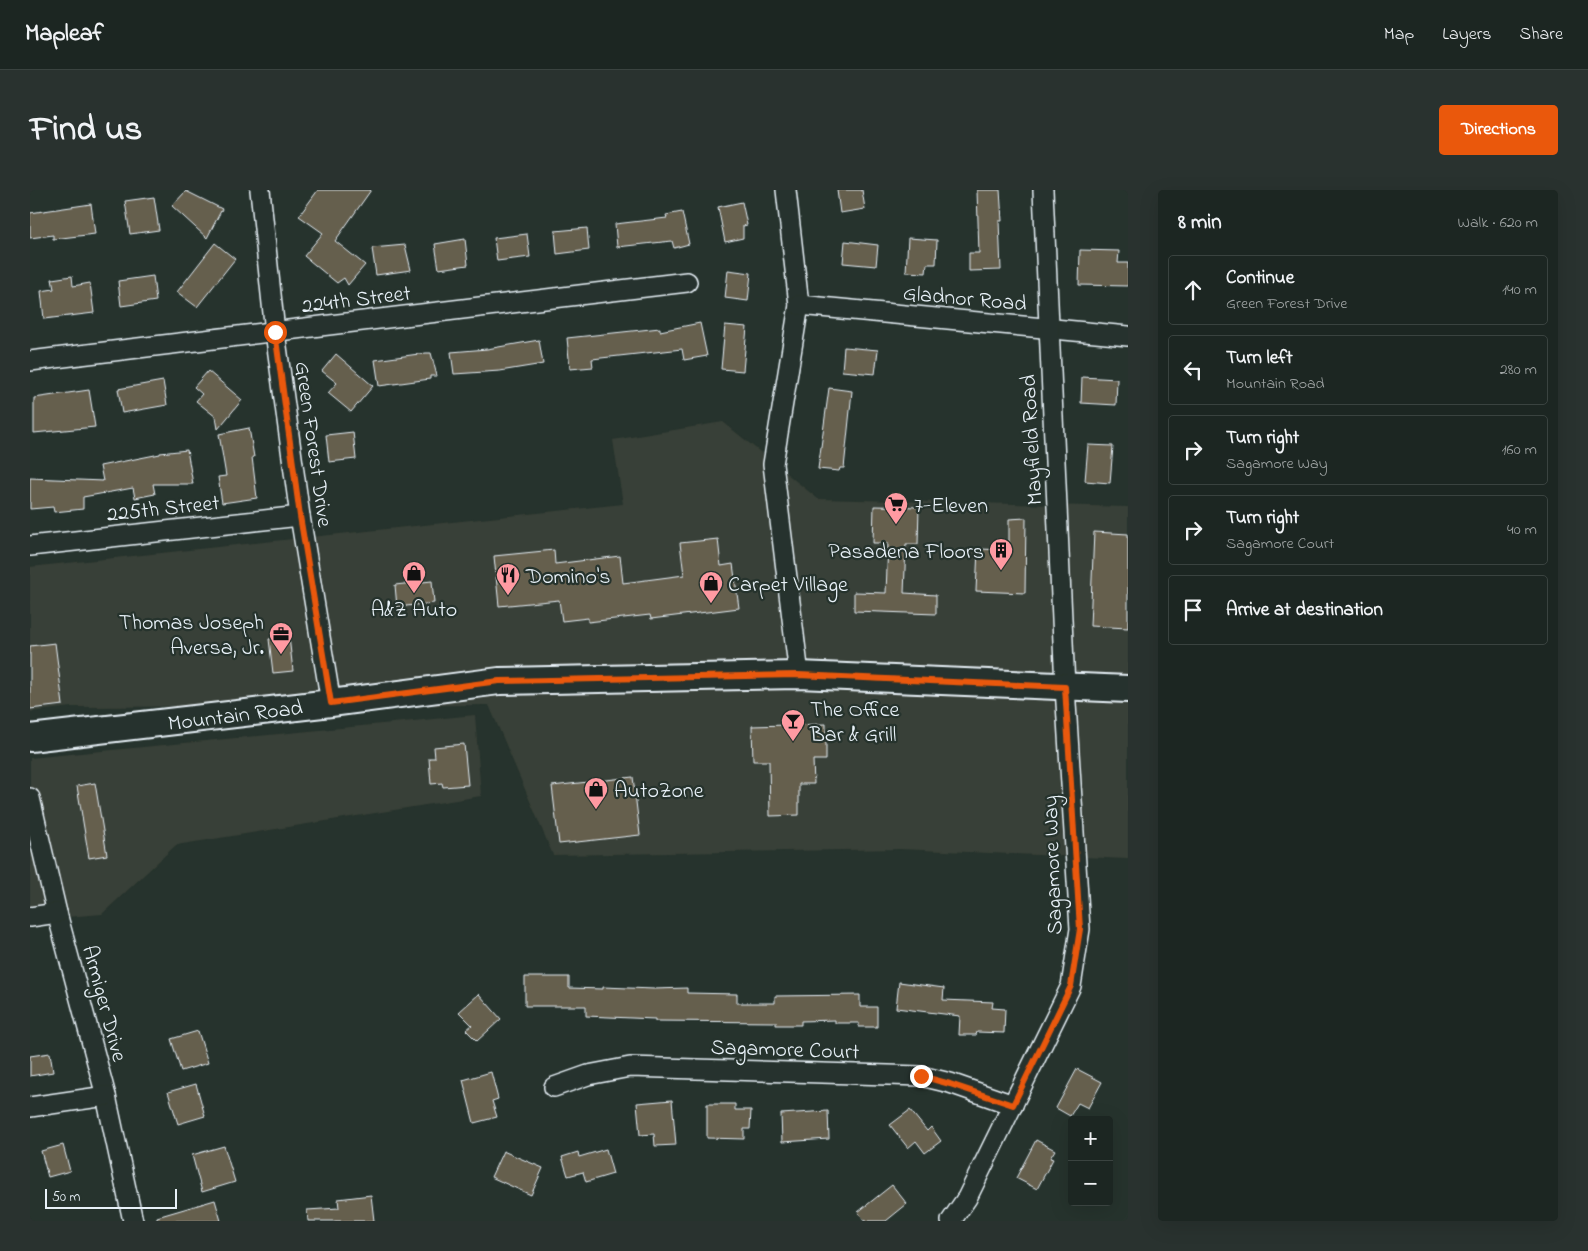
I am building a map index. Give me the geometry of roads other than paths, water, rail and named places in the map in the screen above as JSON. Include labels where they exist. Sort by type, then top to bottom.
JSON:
[{"type":"main road","name":"Mountain Road","points":[[30,738],[331,703],[499,681],[798,675],[1128,689]]},
{"type":"street","name":"Green Forest Drive","points":[[260,190],[275,332],[300,516],[331,703]]},
{"type":"street","points":[[786,190],[798,305],[773,464],[798,675]]},
{"type":"street","name":"Mayfield Road","points":[[1043,190],[1065,687]]},
{"type":"street","name":"224th Street","points":[[30,361],[687,282]]},
{"type":"street","name":"Gladnor Road","points":[[798,305],[1128,336]]},
{"type":"street","name":"225th Street","points":[[30,546],[300,516]]},
{"type":"street","name":"Sagamore Way","points":[[950,1221],[967,1198],[1071,986],[1080,929],[1065,687]]},
{"type":"street","name":"Armiger Drive","points":[[30,798],[57,913],[106,1096],[133,1221]]},
{"type":"street","points":[[30,916],[57,913]]},
{"type":"street","name":"Sagamore Court","points":[[554,1087],[588,1075],[630,1067],[921,1076],[1013,1105]]},
{"type":"street","points":[[30,1107],[106,1096]]},
{"type":"place","name":"7-Eleven","points":[[896,525]]},
{"type":"place","name":"Pasadena Floors","points":[[1001,571]]},
{"type":"place","name":"A&Z Auto","points":[[414,594]]},
{"type":"place","name":"Domino's","points":[[508,596]]},
{"type":"place","name":"Carpet Village","points":[[711,604]]},
{"type":"place","name":"Thomas Joseph Aversa, Jr.","points":[[281,655]]},
{"type":"place","name":"The Office Bar & Grill","points":[[793,742]]},
{"type":"place","name":"AutoZone","points":[[596,810]]}]
